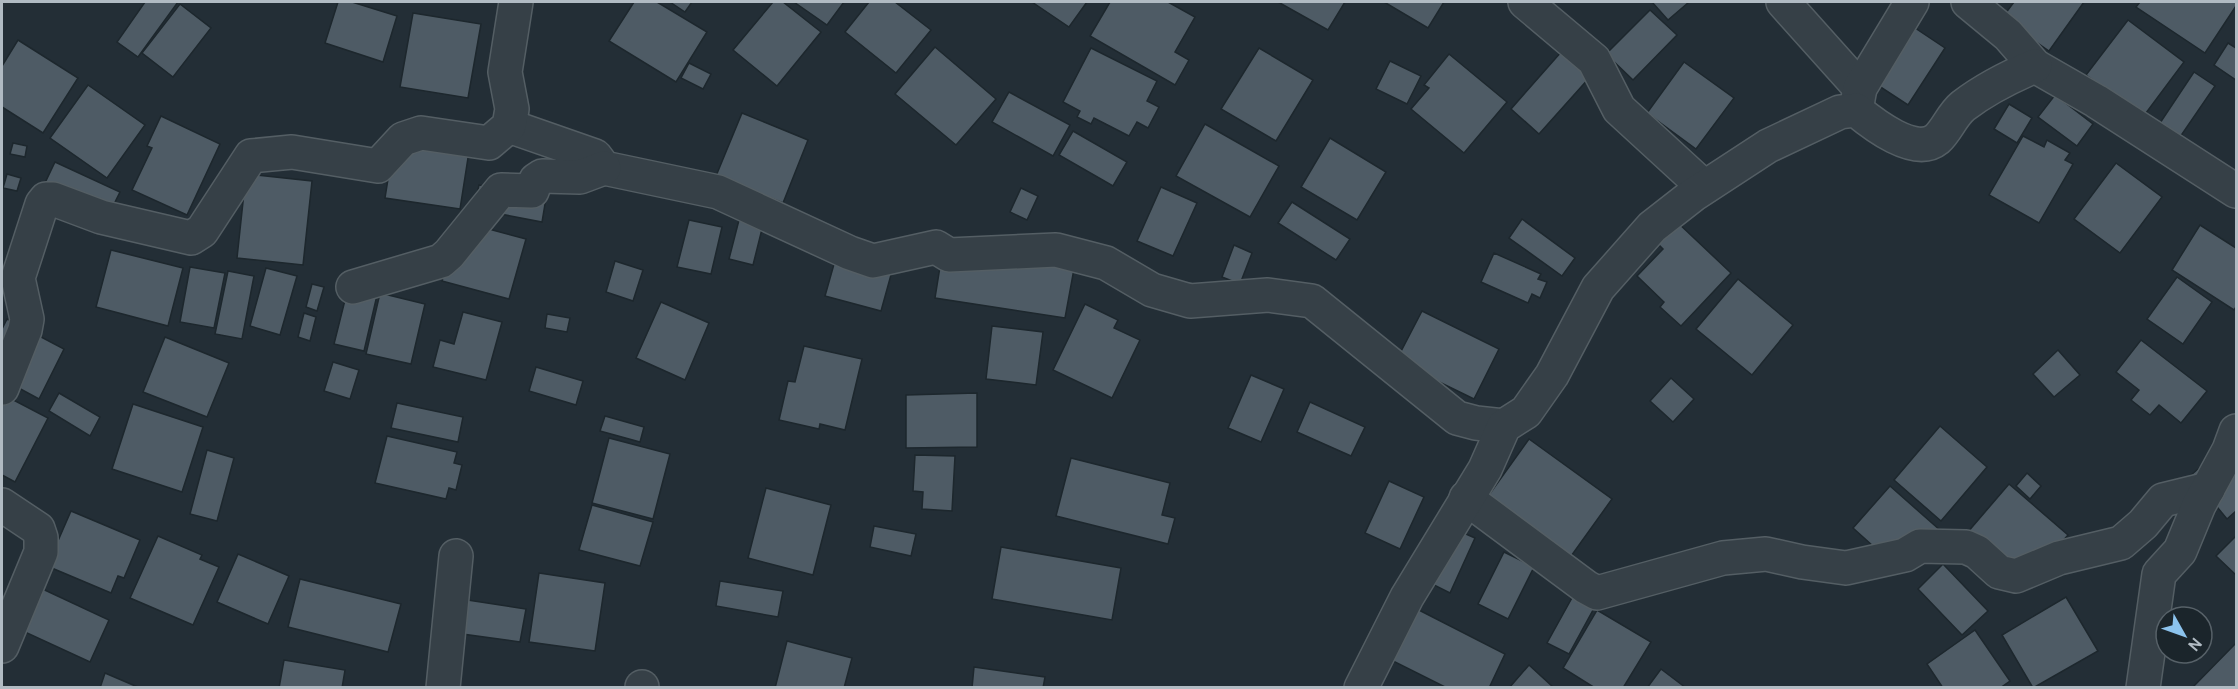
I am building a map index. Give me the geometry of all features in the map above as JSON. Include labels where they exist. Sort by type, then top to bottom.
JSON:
[{"type":"street","points":[[2,388],[25,330],[27,319],[18,278],[42,204],[46,199],[101,217],[191,238],[202,231],[251,156],[292,152],[378,166],[404,139],[421,134],[489,143],[509,126],[512,109],[505,72],[516,2]]},
{"type":"street","points":[[1525,2],[1594,60],[1619,109],[1704,188]]},
{"type":"street","points":[[1783,2],[1880,130],[1916,144],[1936,140],[1960,108],[2001,80],[2035,66]]},
{"type":"street","points":[[1361,687],[1407,597],[1485,469],[1504,426],[1526,412],[1552,375],[1598,288],[1652,227],[1704,188],[1768,146],[1840,112],[1858,99],[1912,2]]},
{"type":"street","points":[[1968,2],[2008,35],[2035,66],[2096,101],[2236,191]]},
{"type":"street","points":[[509,126],[595,156],[604,168]]},
{"type":"street","points":[[352,287],[441,261],[501,190],[532,191],[536,180],[542,176],[580,177],[604,168],[718,192],[873,261],[936,247],[949,255],[1056,250],[1106,263],[1152,290],[1190,301],[1268,295],[1312,301],[1457,418],[1504,426]]},
{"type":"street","points":[[2143,687],[2159,574],[2180,552],[2199,505],[2229,450],[2236,431]]},
{"type":"street","points":[[1466,498],[1597,593],[1724,558],[1766,555],[1846,568],[1905,555],[1920,546],[1966,547],[1977,552],[2000,572],[2016,576],[2059,558],[2121,543],[2143,524],[2163,500],[2208,489]]},
{"type":"street","points":[[2,505],[38,529],[42,538],[41,552],[2,646]]},
{"type":"street","points":[[443,687],[456,556]]},
{"type":"building","points":[[145,2],[178,2],[138,57],[117,42]]},
{"type":"building","points":[[338,2],[352,2],[397,16],[383,62],[325,43]]},
{"type":"building","points":[[634,2],[657,2],[707,32],[676,82],[609,41]]},
{"type":"building","points":[[670,2],[692,2],[685,12]]},
{"type":"building","points":[[773,2],[783,2],[821,32],[777,86],[733,50]]},
{"type":"building","points":[[794,2],[844,2],[827,25]]},
{"type":"building","points":[[869,2],[895,2],[931,30],[896,73],[845,32]]},
{"type":"building","points":[[1032,2],[1087,2],[1069,27]]},
{"type":"building","points":[[1110,2],[1168,2],[1195,17],[1175,52],[1189,60],[1175,85],[1090,36]]},
{"type":"building","points":[[1278,2],[1345,2],[1328,30]]},
{"type":"building","points":[[1384,2],[1444,2],[1428,28]]},
{"type":"building","points":[[1652,2],[1689,2],[1668,20]]},
{"type":"building","points":[[2014,2],[2084,2],[2049,51],[2002,18]]},
{"type":"building","points":[[2140,2],[2236,2],[2236,6],[2205,53],[2136,7]]},
{"type":"building","points":[[180,4],[211,28],[173,77],[142,53]]},
{"type":"building","points":[[1650,10],[1677,35],[1633,80],[1606,54]]},
{"type":"building","points":[[413,13],[481,24],[468,98],[400,87]]},
{"type":"building","points":[[1894,14],[1945,48],[1908,105],[1856,71]]},
{"type":"building","points":[[2128,20],[2184,62],[2143,117],[2086,75]]},
{"type":"building","points":[[18,40],[78,78],[43,133],[2,107],[2,66]]},
{"type":"building","points":[[2228,43],[2236,48],[2236,80],[2214,65]]},
{"type":"building","points":[[935,47],[996,99],[956,145],[895,94]]},
{"type":"building","points":[[1091,48],[1157,81],[1147,101],[1159,107],[1148,128],[1137,122],[1129,136],[1094,118],[1091,124],[1077,117],[1080,111],[1063,102]]},
{"type":"building","points":[[1259,48],[1313,80],[1276,141],[1221,109]]},
{"type":"building","points":[[1562,51],[1590,77],[1539,134],[1511,109]]},
{"type":"building","points":[[1449,54],[1507,102],[1464,153],[1411,109],[1429,88],[1424,85]]},
{"type":"building","points":[[1390,61],[1421,76],[1407,104],[1376,89]]},
{"type":"building","points":[[1684,62],[1734,98],[1696,149],[1647,113]]},
{"type":"building","points":[[689,63],[711,74],[703,89],[681,78]]},
{"type":"building","points":[[2194,72],[2215,86],[2178,140],[2158,126]]},
{"type":"building","points":[[88,85],[145,125],[107,178],[50,138]]},
{"type":"building","points":[[1009,92],[1070,125],[1053,156],[992,122]]},
{"type":"building","points":[[2055,95],[2093,124],[2077,146],[2038,117]]},
{"type":"building","points":[[2009,104],[2032,118],[2017,143],[1994,129]]},
{"type":"building","points":[[742,113],[808,140],[783,203],[716,176]]},
{"type":"building","points":[[161,116],[220,144],[187,215],[132,190],[152,148],[147,146]]},
{"type":"building","points":[[1205,124],[1279,166],[1250,217],[1176,176]]},
{"type":"building","points":[[1073,131],[1127,162],[1113,186],[1059,155]]},
{"type":"building","points":[[395,135],[470,145],[460,209],[385,198]]},
{"type":"building","points":[[2023,136],[2044,147],[2047,140],[2070,153],[2065,160],[2073,164],[2039,223],[1989,195]]},
{"type":"building","points":[[1330,138],[1386,172],[1357,220],[1301,187]]},
{"type":"building","points":[[13,143],[27,146],[25,157],[10,154]]},
{"type":"building","points":[[55,162],[120,192],[108,216],[44,185]]},
{"type":"building","points":[[2116,163],[2162,197],[2120,253],[2074,219]]},
{"type":"building","points":[[7,174],[21,178],[17,191],[3,188]]},
{"type":"building","points":[[246,174],[312,181],[303,265],[237,258]]},
{"type":"building","points":[[479,185],[546,198],[542,222],[474,209]]},
{"type":"building","points":[[1161,187],[1197,203],[1173,256],[1137,241]]},
{"type":"building","points":[[1021,188],[1038,196],[1027,220],[1010,212]]},
{"type":"building","points":[[1292,202],[1350,239],[1336,260],[1278,223]]},
{"type":"building","points":[[1522,219],[1575,258],[1562,276],[1509,238]]},
{"type":"building","points":[[689,220],[722,227],[711,274],[677,267]]},
{"type":"building","points":[[739,220],[763,225],[753,265],[729,259]]},
{"type":"building","points":[[459,221],[526,239],[509,299],[442,281]]},
{"type":"building","points":[[1676,221],[1731,273],[1681,326],[1660,307],[1664,302],[1637,276],[1663,249],[1656,242]]},
{"type":"building","points":[[2200,225],[2236,248],[2236,307],[2234,310],[2172,270]]},
{"type":"building","points":[[1234,245],[1252,253],[1240,284],[1222,277]]},
{"type":"building","points":[[943,248],[1074,269],[1065,318],[935,298]]},
{"type":"building","points":[[111,250],[183,268],[168,326],[96,307]]},
{"type":"building","points":[[838,250],[894,264],[881,311],[825,296]]},
{"type":"building","points":[[1494,253],[1541,274],[1538,279],[1547,282],[1540,298],[1532,294],[1528,303],[1481,282]]},
{"type":"building","points":[[615,261],[643,270],[633,301],[606,292]]},
{"type":"building","points":[[190,267],[225,273],[214,328],[180,322]]},
{"type":"building","points":[[266,268],[297,276],[280,335],[250,326]]},
{"type":"building","points":[[228,271],[254,276],[242,339],[215,334]]},
{"type":"building","points":[[2177,277],[2212,302],[2183,344],[2147,319]]},
{"type":"building","points":[[1738,279],[1793,325],[1752,375],[1696,329]]},
{"type":"building","points":[[312,284],[324,287],[317,311],[306,307]]},
{"type":"building","points":[[349,284],[378,291],[364,351],[334,344]]},
{"type":"building","points":[[380,293],[425,304],[411,364],[366,354]]},
{"type":"building","points":[[661,302],[709,323],[685,380],[636,358]]},
{"type":"building","points":[[1085,304],[1118,320],[1114,328],[1140,340],[1112,398],[1053,370]]},
{"type":"building","points":[[1422,311],[1499,349],[1474,399],[1396,361]]},
{"type":"building","points":[[463,312],[502,322],[486,380],[433,367],[440,340],[454,344]]},
{"type":"building","points":[[304,313],[316,317],[310,341],[298,337]]},
{"type":"building","points":[[547,314],[570,318],[567,332],[545,328]]},
{"type":"building","points":[[7,319],[64,349],[39,399],[2,379],[2,329]]},
{"type":"building","points":[[992,326],[1043,332],[1036,385],[986,379]]},
{"type":"building","points":[[165,337],[229,363],[207,417],[143,392]]},
{"type":"building","points":[[2141,340],[2207,391],[2181,423],[2159,405],[2150,415],[2131,400],[2139,390],[2116,372]]},
{"type":"building","points":[[804,346],[862,359],[845,430],[820,424],[819,429],[779,420],[788,381],[795,382]]},
{"type":"building","points":[[2058,350],[2080,375],[2054,397],[2033,374]]},
{"type":"building","points":[[333,362],[359,370],[350,399],[324,391]]},
{"type":"building","points":[[536,367],[583,381],[576,405],[529,391]]},
{"type":"building","points":[[1251,375],[1284,389],[1261,442],[1228,428]]},
{"type":"building","points":[[1671,378],[1694,399],[1673,422],[1650,401]]},
{"type":"building","points":[[59,393],[100,417],[90,436],[49,411]]},
{"type":"building","points":[[977,393],[977,447],[906,448],[906,395]]},
{"type":"building","points":[[2,394],[48,418],[15,482],[2,475]]},
{"type":"building","points":[[1310,402],[1365,427],[1351,456],[1297,432]]},
{"type":"building","points":[[397,403],[463,417],[458,442],[391,428]]},
{"type":"building","points":[[133,404],[203,427],[182,492],[112,469]]},
{"type":"building","points":[[605,416],[644,427],[640,442],[600,431]]},
{"type":"building","points":[[1940,426],[1987,467],[1941,521],[1894,480]]},
{"type":"building","points":[[387,436],[457,452],[454,463],[462,465],[456,490],[449,488],[446,499],[375,483]]},
{"type":"building","points":[[2236,437],[2236,511],[2227,519],[2191,475]]},
{"type":"building","points":[[609,438],[670,454],[653,519],[592,503]]},
{"type":"building","points":[[1529,439],[1612,499],[1569,559],[1486,499]]},
{"type":"building","points":[[207,450],[234,458],[217,521],[190,514]]},
{"type":"building","points":[[915,455],[955,456],[952,511],[922,509],[923,492],[913,491]]},
{"type":"building","points":[[1071,458],[1170,483],[1162,515],[1175,518],[1168,544],[1056,516]]},
{"type":"building","points":[[2027,473],[2041,486],[2030,499],[2016,486]]},
{"type":"building","points":[[1389,481],[1424,497],[1400,549],[1365,533]]},
{"type":"building","points":[[2009,484],[2068,535],[2026,583],[1967,533]]},
{"type":"building","points":[[1890,486],[1941,531],[1903,573],[1853,528]]},
{"type":"building","points":[[766,488],[831,505],[813,575],[748,558]]},
{"type":"building","points":[[592,505],[653,522],[640,566],[579,550]]},
{"type":"building","points":[[71,511],[140,540],[124,578],[118,576],[111,593],[47,566]]},
{"type":"building","points":[[1443,524],[1475,538],[1450,593],[1418,577]]},
{"type":"building","points":[[874,526],[916,534],[911,556],[870,547]]},
{"type":"building","points":[[158,536],[202,555],[200,559],[219,567],[193,625],[130,598]]},
{"type":"building","points":[[2236,536],[2236,575],[2216,556]]},
{"type":"building","points":[[1001,547],[1121,568],[1112,620],[992,599]]},
{"type":"building","points":[[1504,552],[1534,567],[1508,619],[1478,604]]},
{"type":"building","points":[[238,554],[289,576],[268,624],[217,602]]},
{"type":"building","points":[[1943,564],[1988,611],[1962,635],[1918,589]]},
{"type":"building","points":[[539,573],[605,583],[595,651],[529,642]]},
{"type":"building","points":[[300,579],[401,604],[388,652],[288,627]]},
{"type":"building","points":[[720,581],[783,591],[778,617],[716,606]]},
{"type":"building","points":[[34,585],[109,620],[90,662],[14,627]]},
{"type":"building","points":[[1578,587],[1599,599],[1569,654],[1547,643]]},
{"type":"building","points":[[2066,597],[2098,651],[2033,688],[2002,635]]},
{"type":"building","points":[[461,599],[526,609],[520,642],[455,633]]},
{"type":"building","points":[[1413,607],[1505,654],[1489,688],[1447,688],[1387,658]]},
{"type":"building","points":[[1597,610],[1651,642],[1623,688],[1595,688],[1563,668]]},
{"type":"building","points":[[1975,630],[2010,681],[2000,688],[1943,688],[1927,664]]},
{"type":"building","points":[[787,641],[852,658],[844,688],[775,688]]},
{"type":"building","points":[[2236,643],[2236,688],[2192,688]]},
{"type":"building","points":[[284,660],[345,670],[342,688],[279,688]]},
{"type":"building","points":[[1529,665],[1554,688],[1509,688]]},
{"type":"building","points":[[974,667],[1045,677],[1043,688],[972,688]]},
{"type":"building","points":[[1661,669],[1686,688],[1647,688]]},
{"type":"building","points":[[105,673],[140,688],[100,688]]}]
